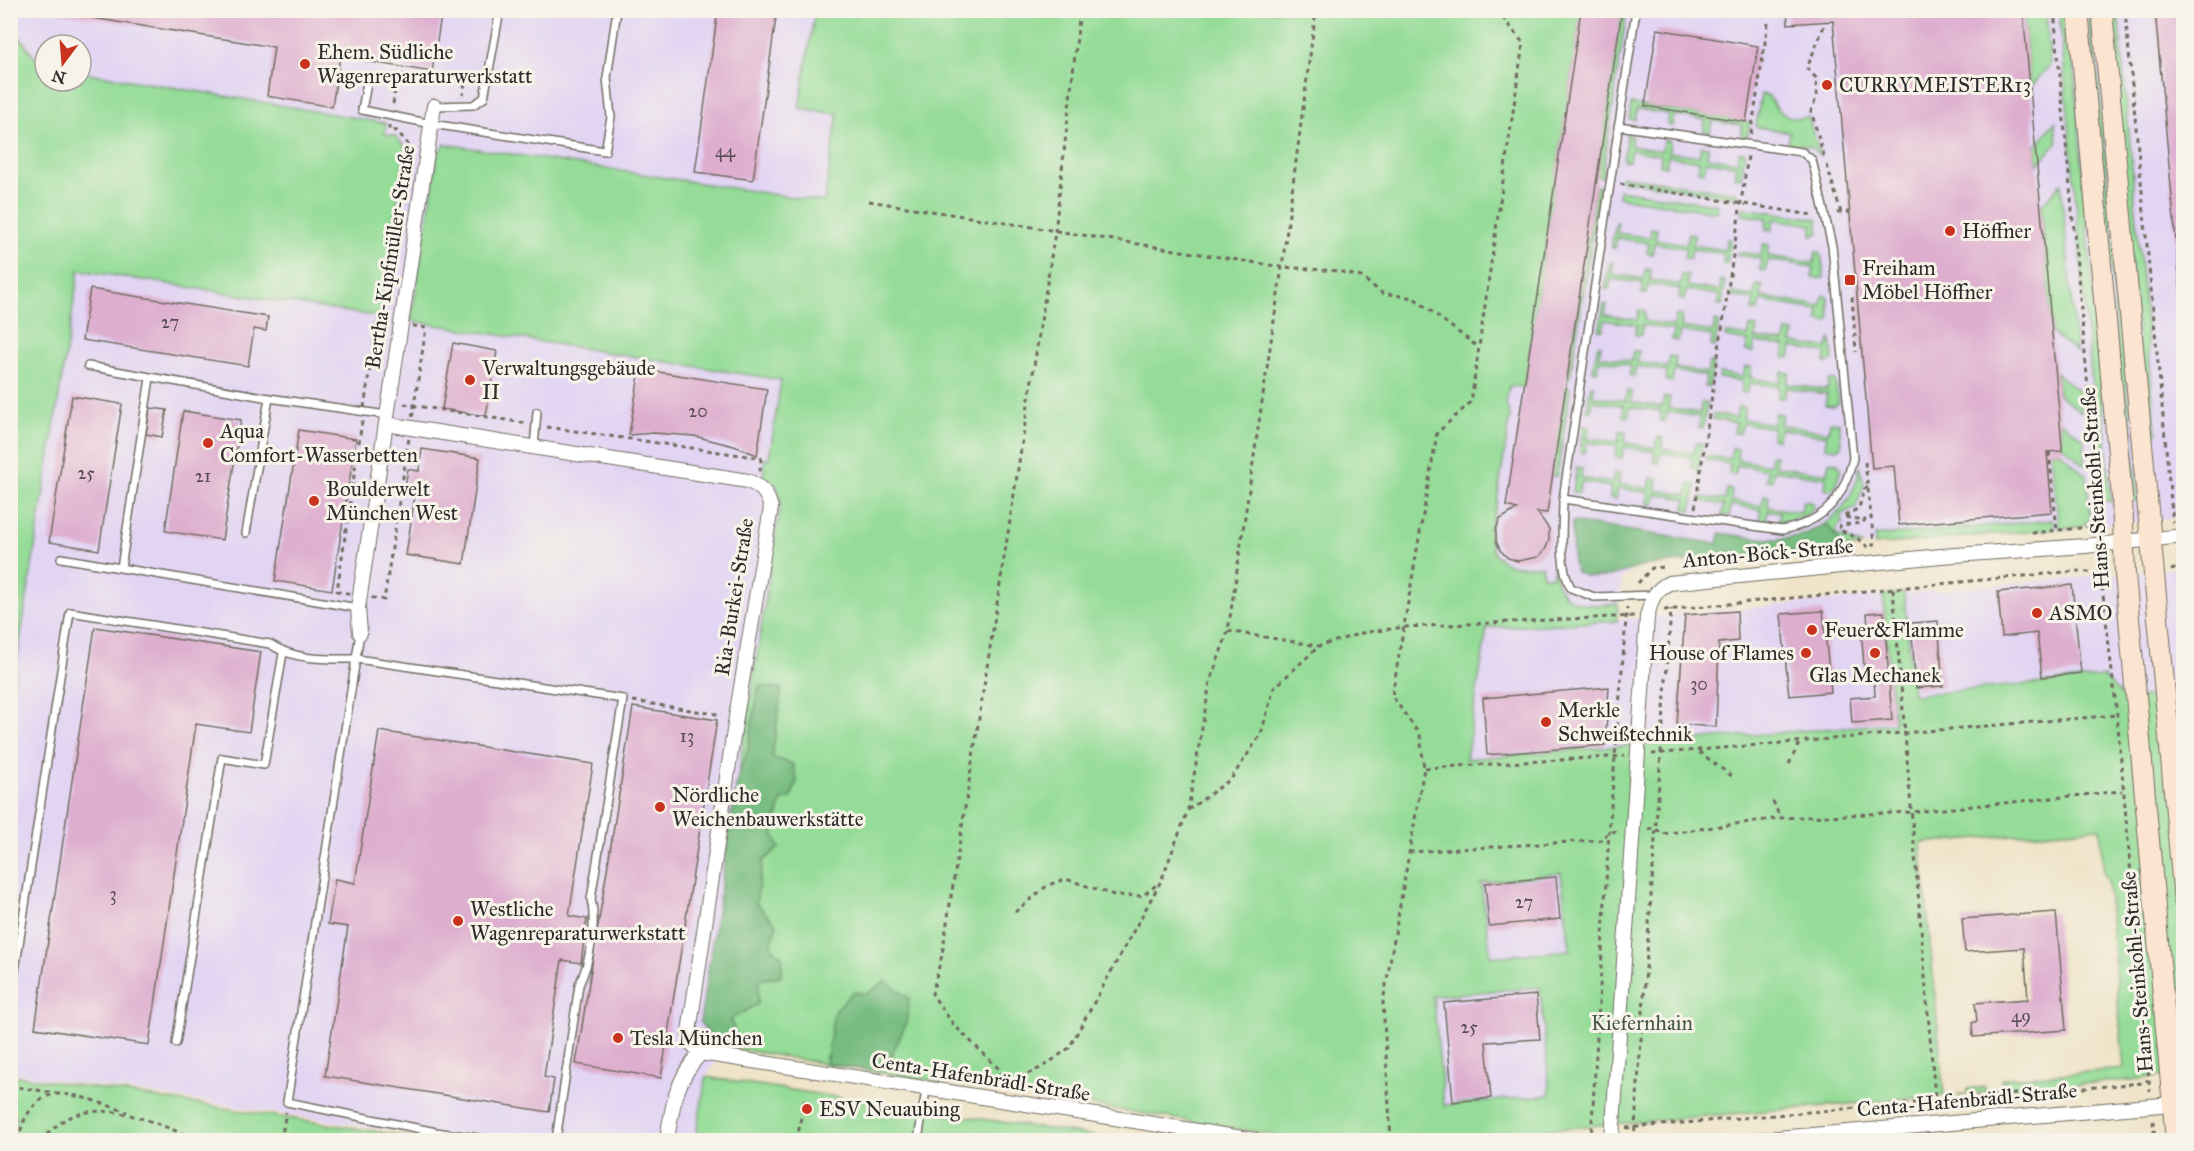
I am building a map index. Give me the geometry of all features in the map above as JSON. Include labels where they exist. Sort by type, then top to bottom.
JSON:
[{"type":"main road","name":"Hans-Steinkohl-Straße","points":[[2078,10],[2125,574],[2178,1103],[2176,1140]]},
{"type":"main road","points":[[2102,10],[2184,900]]},
{"type":"street","name":"Bertha-Kipfmüller-Straße","points":[[360,633],[359,602],[434,106]]},
{"type":"street","points":[[387,414],[411,428],[748,481],[759,485]]},
{"type":"street","name":"Ria-Burkei-Straße","points":[[701,1053],[691,1043],[689,1032],[736,717],[771,508],[767,495],[759,485]]},
{"type":"street","name":"Anton-Böck-Straße","points":[[1654,595],[1669,583],[1941,556],[2099,545],[2180,536]]},
{"type":"street","points":[[1612,1135],[1647,617],[1654,595]]},
{"type":"street","points":[[667,1140],[673,1096],[688,1068],[701,1053]]},
{"type":"street","name":"Centa-Hafenbrädl-Straße","points":[[701,1053],[1255,1140]]},
{"type":"street","name":"Centa-Hafenbrädl-Straße","points":[[1755,1140],[2178,1103]]},
{"type":"lane","points":[[434,106],[473,105],[484,98],[500,10]]},
{"type":"lane","points":[[368,78],[362,110],[432,124],[605,151],[611,117],[607,78],[617,10]]},
{"type":"lane","points":[[1636,10],[1563,499],[1563,546],[1567,582],[1571,588],[1594,597],[1654,595]]},
{"type":"lane","points":[[1563,499],[1782,530],[1804,526],[1820,515],[1837,498],[1848,482],[1853,458],[1834,257],[1812,160],[1808,155],[1618,126]]},
{"type":"lane","points":[[88,366],[269,398],[387,414]]},
{"type":"lane","points":[[121,568],[150,378]]},
{"type":"lane","points":[[246,533],[269,398]]},
{"type":"lane","points":[[534,447],[537,412]]},
{"type":"lane","points":[[61,558],[359,602]]},
{"type":"lane","points":[[10,1003],[70,612],[270,644],[283,653],[322,659],[357,659],[623,699],[591,899],[594,912],[586,972],[579,985],[556,1140]]},
{"type":"lane","points":[[360,633],[287,1102],[436,1132],[492,1140]]},
{"type":"lane","points":[[176,1043],[222,758],[264,765],[283,653]]},
{"type":"lane","points":[[918,1140],[926,1090]]},
{"type":"path","points":[[998,1101],[1001,1086],[1000,1070],[953,1024],[932,994],[942,955],[1055,232],[1080,10]]},
{"type":"path","points":[[1001,1086],[1043,1067],[1069,1048],[1161,881],[1188,810],[1210,682],[1228,631],[1282,267],[1316,10]]},
{"type":"path","points":[[1391,1140],[1383,1002],[1424,768],[1420,735],[1392,696],[1437,433],[1471,402],[1523,43],[1497,10]]},
{"type":"path","points":[[2054,10],[2099,509],[2100,573],[2116,714],[2155,1140]]},
{"type":"path","points":[[2125,10],[2169,503],[2180,536],[2178,569],[2184,632]]},
{"type":"path","points":[[1826,21],[1807,68],[1816,78],[1817,96],[1811,111],[1841,213]]},
{"type":"path","points":[[1694,519],[1768,23]]},
{"type":"path","points":[[1610,182],[1813,215],[1850,212]]},
{"type":"path","points":[[869,201],[1282,267],[1338,271],[1361,277],[1382,293],[1414,298],[1479,348]]},
{"type":"path","points":[[377,320],[401,324],[426,328],[411,428],[384,600],[359,602],[337,591],[363,411],[377,320]]},
{"type":"path","points":[[387,414],[414,406],[761,458],[759,485]]},
{"type":"path","points":[[2049,452],[2057,530]]},
{"type":"path","points":[[1853,458],[1865,461],[1874,544]]},
{"type":"path","points":[[1868,487],[1864,489],[1858,508],[1843,518],[1865,520],[1862,523],[1841,525],[1838,530],[1857,538],[1870,549]]},
{"type":"path","points":[[2178,569],[2184,566]]},
{"type":"path","points":[[1634,1140],[1671,609],[2077,572],[2100,573]]},
{"type":"path","points":[[1893,589],[1935,1095]]},
{"type":"path","points":[[1228,631],[1319,646],[1362,633],[1405,627],[1626,618],[1609,832],[1591,1140]]},
{"type":"path","points":[[1188,810],[1231,779],[1261,734],[1274,688],[1319,646]]},
{"type":"path","points":[[623,699],[736,717]]},
{"type":"path","points":[[1424,768],[1660,754],[2116,714]]},
{"type":"path","points":[[1789,764],[1800,742]]},
{"type":"path","points":[[1698,751],[1733,777]]},
{"type":"path","points":[[1409,852],[1602,840],[1609,832],[1655,828],[1662,834],[1780,818],[1912,812],[2122,791]]},
{"type":"path","points":[[1773,801],[1780,818]]},
{"type":"path","points":[[1015,912],[1048,885],[1066,879],[1113,895],[1142,896],[1161,881]]},
{"type":"path","points":[[1591,1131],[1612,1135],[1636,1127],[2142,1083],[2148,1080]]},
{"type":"path","points":[[10,1086],[57,1094],[132,1113],[199,1140]]},
{"type":"path","points":[[19,1140],[27,1114],[39,1102],[57,1094]]},
{"type":"path","points":[[797,1140],[804,1100]]},
{"type":"path","points":[[281,1140],[287,1102]]},
{"type":"path","points":[[40,1140],[62,1122],[85,1113],[132,1113]]},
{"type":"shaded area","points":[[10,11],[815,11],[799,107],[838,114],[824,202],[445,144],[438,153],[411,321],[782,380],[769,459],[816,467],[729,1040],[706,1077],[695,1140],[457,1140],[11,1073],[11,694],[79,269],[385,134],[386,123],[93,74],[93,33],[33,33],[33,56],[11,24]]},
{"type":"shaded area","points":[[1555,11],[2183,11],[2183,517],[1635,567],[1622,579],[1617,620],[2183,568],[2183,694],[2106,701],[1892,695],[1895,723],[1466,759],[1487,628],[1457,630]]},
{"type":"shaded area","points":[[1562,873],[1570,950],[1491,957],[1480,882]]},
{"type":"shaded area","points":[[1540,987],[1550,1095],[1444,1105],[1433,996]]},
{"type":"green space","name":"Kiefernhain","points":[[815,11],[1581,11],[1524,387],[1509,386],[1506,404],[1510,417],[1496,507],[1489,530],[1494,554],[1515,566],[1542,566],[1543,576],[1553,576],[1553,566],[1555,566],[1556,580],[1560,590],[1567,597],[1584,604],[1618,604],[1617,621],[1487,628],[1466,759],[1894,723],[1883,595],[1904,593],[1913,695],[2104,677],[2124,699],[2183,694],[2183,1073],[2141,1079],[1968,1094],[1967,1089],[1985,1087],[1986,1092],[2002,1090],[2001,1079],[2124,1069],[2107,877],[2104,876],[2100,828],[1921,843],[1944,1096],[1425,1140],[1324,1140],[1294,1138],[1004,1091],[999,1082],[987,1089],[884,1073],[887,1065],[826,1056],[826,1064],[727,1047],[733,1041],[731,1019],[759,687],[748,749],[738,776],[781,500],[776,485],[763,476],[765,458],[769,459],[781,380],[411,321],[438,153],[445,144],[824,202],[838,114],[799,108]],"holes":[[[1561,873],[1570,950],[1491,957],[1481,883]],[[1540,987],[1550,1095],[1444,1105],[1433,996]]]},
{"type":"green space","points":[[1622,11],[1627,11],[1602,177],[1597,176]]},
{"type":"green space","points":[[2023,11],[2046,11],[2050,65],[2030,88]]},
{"type":"green space","points":[[2059,11],[2069,11],[2111,502],[2102,500]]},
{"type":"green space","points":[[2088,11],[2092,11],[2138,500],[2131,501]]},
{"type":"green space","points":[[2109,11],[2118,11],[2156,433],[2146,434]]},
{"type":"green space","points":[[11,24],[33,56],[33,93],[93,93],[93,74],[386,123],[385,134],[395,136],[406,148],[380,317],[79,270],[11,698]]},
{"type":"green space","points":[[1761,94],[1769,96],[1775,107],[1784,114],[1795,118],[1808,117],[1821,156],[1812,147],[1788,143],[1790,132],[1756,127]]},
{"type":"green space","points":[[1631,104],[1750,122],[1747,137],[1741,136],[1742,125],[1712,121],[1710,132],[1704,131],[1705,120],[1674,115],[1672,126],[1667,125],[1668,114],[1637,109],[1635,120],[1629,119]]},
{"type":"green space","points":[[2055,122],[2057,143],[2038,165],[2036,146]]},
{"type":"green space","points":[[1627,134],[1632,136],[1631,146],[1661,151],[1664,140],[1670,141],[1669,152],[1699,156],[1701,146],[1708,147],[1707,157],[1737,162],[1739,151],[1745,152],[1741,178],[1735,177],[1737,166],[1706,161],[1704,172],[1698,171],[1699,161],[1668,156],[1666,166],[1660,165],[1661,155],[1631,150],[1629,161],[1623,160]]},
{"type":"green space","points":[[1622,176],[1737,193],[1737,197],[1620,180]]},
{"type":"green space","points":[[2061,183],[2076,352],[2052,333],[2041,206]]},
{"type":"green space","points":[[1596,186],[1600,187],[1570,377],[1567,376]]},
{"type":"green space","points":[[1619,190],[1718,205],[1717,212],[1618,197]]},
{"type":"green space","points":[[1743,208],[1817,219],[1819,233],[1812,236],[1812,225],[1774,219],[1772,230],[1766,229],[1767,218],[1742,215]]},
{"type":"green space","points":[[1616,222],[1618,223],[1617,233],[1650,238],[1651,228],[1657,229],[1655,239],[1686,244],[1688,233],[1694,234],[1693,245],[1725,250],[1727,239],[1731,240],[1727,265],[1723,264],[1724,254],[1692,249],[1690,259],[1684,258],[1686,248],[1654,243],[1652,254],[1647,253],[1649,243],[1617,238],[1615,248],[1611,248]]},
{"type":"green space","points":[[1763,244],[1769,245],[1768,256],[1814,263],[1816,252],[1821,253],[1824,278],[1812,278],[1814,267],[1768,260],[1765,271],[1760,270],[1761,259],[1737,255],[1738,252],[1761,255]]},
{"type":"green space","points":[[1610,263],[1613,263],[1612,274],[1644,279],[1646,269],[1651,270],[1650,280],[1681,285],[1682,275],[1688,275],[1687,286],[1719,291],[1721,280],[1725,281],[1722,305],[1717,305],[1719,295],[1686,290],[1684,300],[1679,299],[1680,289],[1648,284],[1646,294],[1642,294],[1643,283],[1611,279],[1609,289],[1605,289]]},
{"type":"green space","points":[[1756,285],[1762,286],[1761,297],[1821,306],[1823,295],[1828,297],[1830,318],[1827,322],[1818,321],[1819,310],[1760,301],[1758,311],[1752,311],[1754,300],[1731,296],[1731,293],[1754,296]]},
{"type":"green space","points":[[1604,304],[1607,305],[1605,315],[1637,320],[1639,310],[1645,311],[1644,321],[1674,326],[1676,315],[1682,316],[1681,327],[1713,332],[1715,321],[1719,322],[1715,347],[1711,346],[1712,336],[1680,331],[1678,341],[1672,340],[1674,330],[1642,325],[1641,335],[1635,335],[1637,325],[1605,320],[1603,330],[1599,330]]},
{"type":"green space","points":[[1750,326],[1757,327],[1755,338],[1785,342],[1787,331],[1794,332],[1792,343],[1827,348],[1831,338],[1833,361],[1825,363],[1826,353],[1792,347],[1790,358],[1784,357],[1785,346],[1755,342],[1753,352],[1746,351],[1748,341],[1725,337],[1726,333],[1748,337]]},
{"type":"green space","points":[[1598,345],[1601,345],[1599,356],[1631,361],[1633,351],[1639,351],[1637,362],[1668,367],[1670,356],[1676,357],[1675,368],[1707,373],[1709,362],[1713,363],[1709,387],[1705,387],[1706,376],[1674,371],[1672,382],[1666,381],[1667,371],[1636,366],[1634,376],[1629,375],[1631,365],[1599,360],[1597,371],[1593,370]]},
{"type":"green space","points":[[1745,367],[1751,367],[1750,378],[1780,383],[1782,372],[1789,373],[1787,384],[1827,390],[1829,380],[1835,380],[1839,402],[1834,406],[1825,405],[1827,394],[1786,388],[1784,398],[1778,398],[1779,387],[1749,383],[1747,393],[1741,392],[1742,381],[1719,378],[1720,373],[1743,377]]},
{"type":"green space","points":[[2056,373],[2080,392],[2081,412],[2058,394]]},
{"type":"green space","points":[[1591,385],[1594,386],[1593,396],[1625,401],[1627,391],[1632,392],[1631,402],[1662,407],[1664,397],[1670,397],[1668,408],[1700,413],[1702,402],[1707,403],[1703,428],[1699,427],[1700,417],[1667,412],[1665,422],[1660,421],[1661,411],[1630,407],[1628,417],[1623,416],[1624,406],[1593,401],[1591,411],[1587,411]]},
{"type":"green space","points":[[1566,386],[1570,389],[1557,476],[1552,476]]},
{"type":"green space","points":[[1738,407],[1745,408],[1743,419],[1773,424],[1775,413],[1782,414],[1780,425],[1828,432],[1830,422],[1839,423],[1841,446],[1836,449],[1825,447],[1827,436],[1780,429],[1778,440],[1772,438],[1773,428],[1742,423],[1740,434],[1734,433],[1736,423],[1713,419],[1713,414],[1736,418]]},
{"type":"green space","points":[[2060,421],[2084,439],[2086,466],[2062,445]]},
{"type":"green space","points":[[1584,426],[1589,427],[1587,438],[1618,442],[1620,431],[1626,432],[1625,443],[1656,448],[1658,437],[1663,438],[1662,449],[1694,453],[1696,443],[1702,443],[1698,469],[1691,468],[1692,458],[1661,453],[1659,463],[1654,462],[1655,452],[1624,447],[1622,458],[1616,457],[1617,447],[1587,442],[1585,453],[1580,452]]},
{"type":"green space","points":[[1732,448],[1738,449],[1737,460],[1769,465],[1771,455],[1776,455],[1775,466],[1827,474],[1829,462],[1837,463],[1841,469],[1835,487],[1830,490],[1825,489],[1826,478],[1774,470],[1772,481],[1766,480],[1768,470],[1737,465],[1735,475],[1729,474],[1730,464],[1706,460],[1707,456],[1730,459]]},
{"type":"green space","points":[[2059,451],[2087,476],[2090,521],[2080,527],[2059,528],[2051,452]]},
{"type":"green space","points":[[1860,466],[1864,485],[1856,507],[1842,514],[1840,518],[1844,523],[1838,525],[1835,531],[1837,535],[1863,546],[1844,548],[1826,523],[1839,512],[1849,498]]},
{"type":"green space","points":[[1577,467],[1582,468],[1581,478],[1612,483],[1614,473],[1620,473],[1618,484],[1649,489],[1651,478],[1658,479],[1656,490],[1687,495],[1689,484],[1696,485],[1692,510],[1685,509],[1686,499],[1656,494],[1654,505],[1648,504],[1649,493],[1618,488],[1616,499],[1610,498],[1611,487],[1581,482],[1579,493],[1573,492]]},
{"type":"green space","points":[[1727,489],[1732,490],[1731,501],[1762,506],[1764,495],[1769,496],[1768,507],[1801,512],[1803,501],[1813,503],[1814,507],[1805,516],[1778,523],[1780,512],[1768,511],[1766,521],[1760,520],[1761,510],[1731,505],[1729,516],[1722,515],[1724,505],[1700,501],[1701,497],[1725,500]]},
{"type":"green space","points":[[2053,520],[2054,529],[1875,545],[1875,536]]},
{"type":"green space","points":[[1572,522],[1718,544],[1720,533],[1762,539],[1788,538],[1801,535],[1826,523],[1844,548],[1649,565],[1603,577],[1593,577],[1576,572],[1573,564]]},
{"type":"green space","points":[[759,686],[782,689],[772,757],[793,764],[797,781],[791,798],[782,800],[773,831],[779,848],[763,861],[756,903],[777,925],[771,946],[783,958],[781,976],[759,980],[758,1004],[731,1019],[736,1038],[727,1047],[714,1042],[700,1022],[738,776],[748,749]]},
{"type":"green space","points":[[886,981],[909,998],[907,1021],[884,1073],[826,1064],[834,1011],[853,992],[866,994]]},
{"type":"green space","points":[[10,1075],[430,1140],[79,1140],[58,1137],[57,1140],[13,1140],[17,1116],[11,1115]]},
{"type":"green space","name":"ESV Neuaubing","points":[[706,1077],[1120,1140],[695,1140]]},
{"type":"building","name":"Ehem. Südliche Wagenreparaturwerkstatt","points":[[61,10],[442,10],[432,72],[340,57],[332,107],[267,96],[274,47],[61,13]]},
{"type":"building","points":[[718,10],[777,10],[753,180],[695,172]]},
{"type":"building","points":[[1581,10],[1622,10],[1547,513],[1537,512],[1549,529],[1549,540],[1545,550],[1538,557],[1518,561],[1508,558],[1500,550],[1496,541],[1496,530],[1499,520],[1517,509],[1506,506]]},
{"type":"building","name":"Höffner","points":[[1787,10],[2023,10],[2062,445],[2062,451],[2047,452],[2052,512],[1899,525],[1894,466],[1872,468],[1833,21],[1788,24]]},
{"type":"building","points":[[2155,10],[2184,10],[2184,308],[2182,308]]},
{"type":"building","points":[[1657,29],[1758,46],[1746,122],[1645,106]]},
{"type":"building","points":[[90,289],[268,317],[266,331],[254,329],[248,366],[82,340]]},
{"type":"building","name":"Verwaltungsgebäude II","points":[[453,343],[497,351],[486,416],[442,409]]},
{"type":"building","points":[[640,369],[767,389],[757,455],[734,446],[694,436],[654,433],[629,435]]},
{"type":"building","points":[[72,396],[122,404],[99,550],[49,542]]},
{"type":"building","points":[[150,408],[167,410],[162,437],[146,434]]},
{"type":"building","points":[[183,411],[241,420],[222,540],[165,531]]},
{"type":"building","points":[[299,430],[356,439],[332,590],[275,581]]},
{"type":"building","points":[[422,449],[480,458],[464,564],[406,555],[415,495],[404,493],[408,469],[419,471]]},
{"type":"building","name":"ASMO","points":[[2072,585],[2081,673],[2042,677],[2037,633],[2002,637],[1998,592]]},
{"type":"building","points":[[1737,611],[1738,641],[1719,643],[1716,727],[1677,724],[1685,615]]},
{"type":"building","name":"House of Flames","points":[[1823,611],[1831,692],[1789,696],[1781,614]]},
{"type":"building","name":"Glas Mechanek","points":[[1884,612],[1892,720],[1852,723],[1850,698],[1875,696],[1874,678],[1865,679],[1861,628],[1868,627],[1867,613]]},
{"type":"building","points":[[1938,621],[1943,686],[1916,688],[1911,623]]},
{"type":"building","points":[[95,627],[261,652],[249,732],[196,724],[149,1045],[35,1028]]},
{"type":"building","name":"Merkle Schweißtechnik","points":[[1609,687],[1605,745],[1487,755],[1483,698]]},
{"type":"building","name":"Nördliche Weichenbauwerkstätte","points":[[633,707],[717,720],[661,1078],[576,1064]]},
{"type":"building","name":"Westliche Wagenreparaturwerkstatt","points":[[379,731],[593,764],[569,916],[587,919],[581,963],[562,960],[544,1077],[554,1079],[549,1112],[325,1076],[348,927],[328,924],[335,879],[355,883]]},
{"type":"building","points":[[1556,877],[1560,919],[1489,926],[1485,883]]},
{"type":"building","points":[[2056,912],[2066,1030],[1973,1037],[1972,1023],[1977,1021],[1975,1003],[2028,999],[2024,948],[1965,952],[1962,919]]},
{"type":"building","points":[[1536,995],[1540,1039],[1486,1042],[1491,1098],[1453,1102],[1444,1003]]},
{"type":"place","name":"Ehem. Südliche Wagenreparaturwerkstatt","points":[[305,64]]},
{"type":"place","name":"CURRYMEISTER13","points":[[1827,85]]},
{"type":"place","name":"Höffner","points":[[1950,231]]},
{"type":"place","name":"Freiham Möbel Höffner","points":[[1850,280]]},
{"type":"place","name":"Verwaltungsgebäude II","points":[[470,380]]},
{"type":"place","name":"Aqua Comfort-Wasserbetten","points":[[208,443]]},
{"type":"place","name":"Boulderwelt München West","points":[[314,501]]},
{"type":"place","name":"ASMO","points":[[2037,613]]},
{"type":"place","name":"Feuer&Flamme","points":[[1812,630]]},
{"type":"place","name":"House of Flames","points":[[1806,653]]},
{"type":"place","name":"Glas Mechanek","points":[[1875,653]]},
{"type":"place","name":"Merkle Schweißtechnik","points":[[1546,722]]},
{"type":"place","name":"Nördliche Weichenbauwerkstätte","points":[[660,807]]},
{"type":"place","name":"Westliche Wagenreparaturwerkstatt","points":[[458,921]]},
{"type":"place","name":"Tesla München","points":[[618,1038]]},
{"type":"place","name":"ESV Neuaubing","points":[[807,1109]]}]
